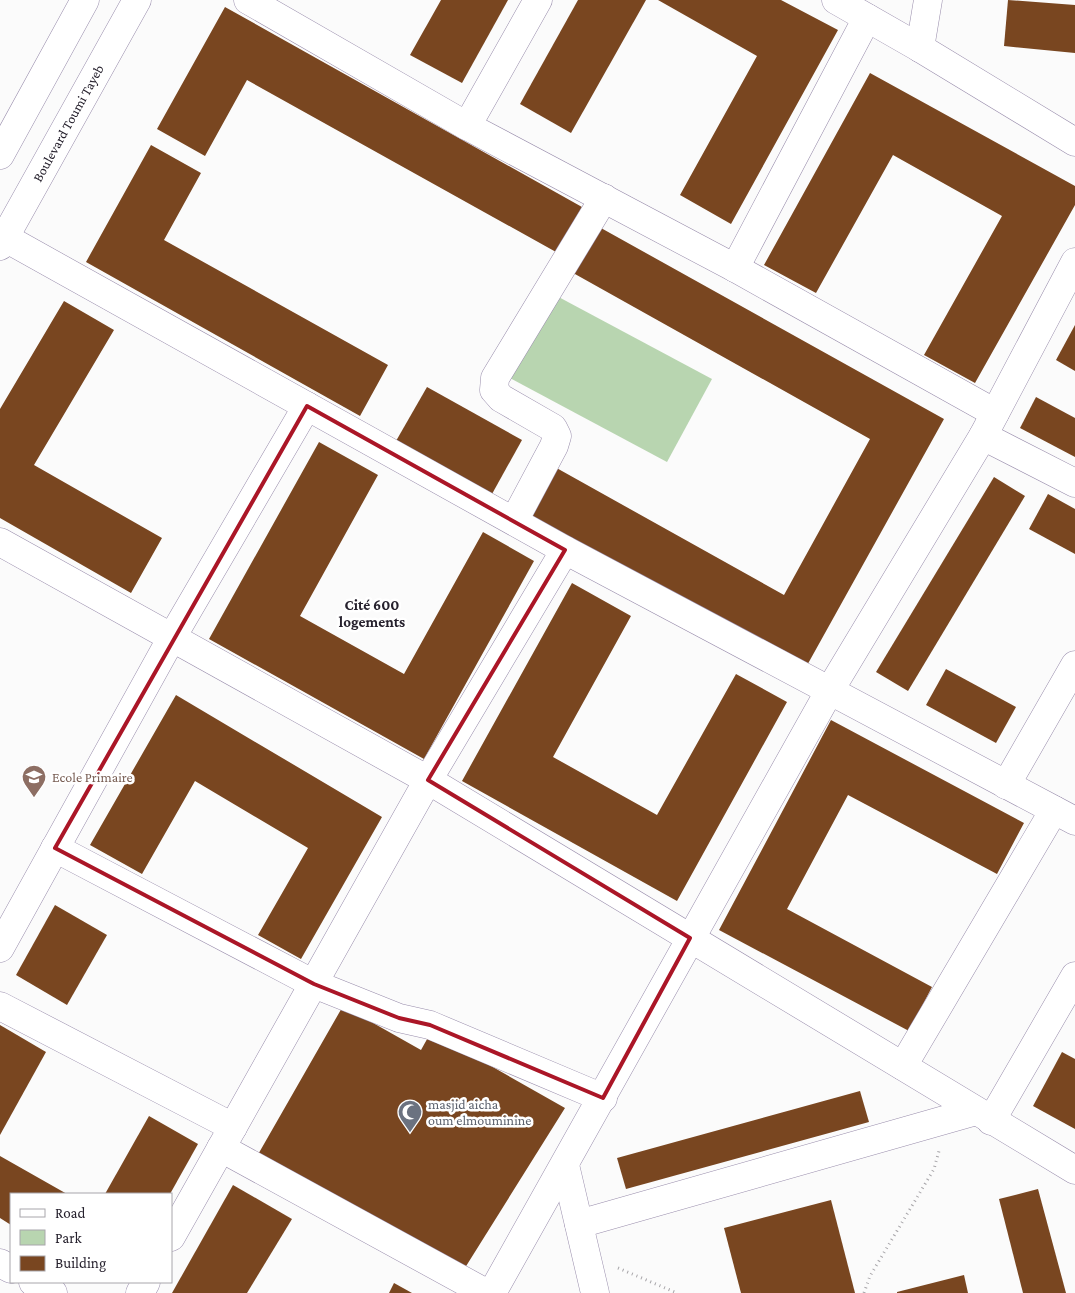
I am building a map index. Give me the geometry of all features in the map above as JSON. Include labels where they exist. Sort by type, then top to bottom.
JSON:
[{"type":"street","points":[[0,155],[85,0]]},
{"type":"street","name":"Boulevard Toumi Tayeb","points":[[2,240],[136,0]]},
{"type":"street","points":[[248,0],[467,126],[735,268],[989,425],[1075,482]]},
{"type":"street","points":[[467,126],[538,0]]},
{"type":"street","points":[[836,0],[920,48],[1075,142]]},
{"type":"street","points":[[920,48],[928,0]]},
{"type":"street","points":[[735,268],[867,18]]},
{"type":"street","points":[[514,521],[554,446],[557,436],[553,428],[501,398],[494,390],[495,378],[604,198]]},
{"type":"street","points":[[2,240],[308,406],[565,550],[830,690],[1006,786],[1065,815],[903,1066]]},
{"type":"street","points":[[492,1293],[830,690],[989,425],[1075,262]]},
{"type":"street","points":[[0,948],[171,639],[308,406]]},
{"type":"street","points":[[0,542],[171,639],[428,780],[1075,1170]]},
{"type":"street","points":[[172,1235],[428,780],[565,550]]},
{"type":"street","points":[[1006,786],[1075,665]]},
{"type":"street","points":[[55,848],[314,984],[399,1018],[430,1025],[603,1098]]},
{"type":"street","points":[[984,1116],[1075,976]]},
{"type":"street","points":[[0,1006],[227,1138],[486,1293]]},
{"type":"street","points":[[579,1224],[948,1119],[984,1116]]},
{"type":"street","points":[[565,1165],[595,1293]]},
{"type":"street","points":[[35,1283],[53,1293]]},
{"type":"path","points":[[864,1293],[870,1276],[934,1169],[948,1119]]},
{"type":"path","points":[[586,1254],[677,1293]]},
{"type":"highlighted area","points":[[307,406],[565,550],[428,780],[690,938],[603,1098],[430,1025],[399,1018],[314,984],[55,848]]},
{"type":"green space","points":[[553,294],[712,379],[667,462],[508,377]]},
{"type":"building","points":[[441,0],[508,0],[462,83],[410,55]]},
{"type":"building","points":[[578,0],[646,0],[571,133],[520,104]]},
{"type":"building","points":[[658,0],[781,0],[838,30],[731,224],[680,195],[757,56]]},
{"type":"building","points":[[1008,0],[1075,5],[1075,53],[1004,46]]},
{"type":"building","points":[[225,7],[582,207],[556,252],[247,80],[205,156],[157,129]]},
{"type":"building","points":[[870,73],[1075,186],[1075,205],[975,383],[924,355],[1002,216],[893,155],[816,293],[764,265]]},
{"type":"building","points":[[151,145],[201,173],[164,240],[388,365],[360,416],[86,262]]},
{"type":"building","points":[[592,223],[944,419],[805,669],[526,513],[553,466],[784,595],[870,439],[566,269]]},
{"type":"building","points":[[64,301],[114,330],[34,465],[162,538],[131,593],[0,518],[0,409]]},
{"type":"building","points":[[1075,325],[1075,371],[1056,360]]},
{"type":"building","points":[[427,387],[522,440],[492,494],[396,441]]},
{"type":"building","points":[[1036,397],[1075,418],[1075,457],[1020,428]]},
{"type":"building","points":[[319,442],[378,475],[300,616],[404,674],[483,532],[534,561],[424,759],[209,639]]},
{"type":"building","points":[[994,477],[1025,496],[908,691],[876,672]]},
{"type":"building","points":[[1048,494],[1075,509],[1075,554],[1029,529]]},
{"type":"building","points":[[572,583],[631,616],[553,757],[657,815],[736,674],[787,702],[677,901],[462,781]]},
{"type":"building","points":[[946,669],[1016,707],[996,743],[926,705]]},
{"type":"building","points":[[176,695],[382,817],[301,959],[258,935],[308,848],[195,781],[142,874],[90,845]]},
{"type":"building","points":[[831,720],[1024,823],[997,874],[848,795],[787,909],[932,987],[909,1031],[719,930]]},
{"type":"building","points":[[55,905],[107,935],[67,1005],[16,975]]},
{"type":"building","name":"masjid aicha oum elmouminine","points":[[343,1006],[421,1050],[431,1032],[565,1108],[463,1271],[256,1158]]},
{"type":"building","points":[[0,1025],[46,1052],[0,1135]]},
{"type":"building","points":[[1062,1052],[1075,1059],[1075,1129],[1033,1106]]},
{"type":"building","points":[[860,1091],[869,1122],[626,1189],[617,1158]]},
{"type":"building","points":[[149,1116],[198,1144],[171,1193],[106,1193]]},
{"type":"building","points":[[0,1156],[65,1193],[10,1193],[10,1224],[0,1218]]},
{"type":"building","points":[[233,1185],[292,1219],[247,1293],[172,1293]]},
{"type":"building","points":[[1038,1189],[1066,1293],[1023,1293],[999,1199]]},
{"type":"building","points":[[831,1200],[855,1293],[741,1293],[724,1228]]},
{"type":"building","points":[[964,1275],[968,1293],[897,1293],[897,1292]]},
{"type":"building","points":[[394,1283],[412,1293],[389,1293]]},
{"type":"place","name":"Ecole Primaire","points":[[34,798]]},
{"type":"place","name":"masjid aicha oum elmouminine","points":[[410,1133]]},
{"type":"district","name":"Cité 600 logements","points":[[372,614]]}]
